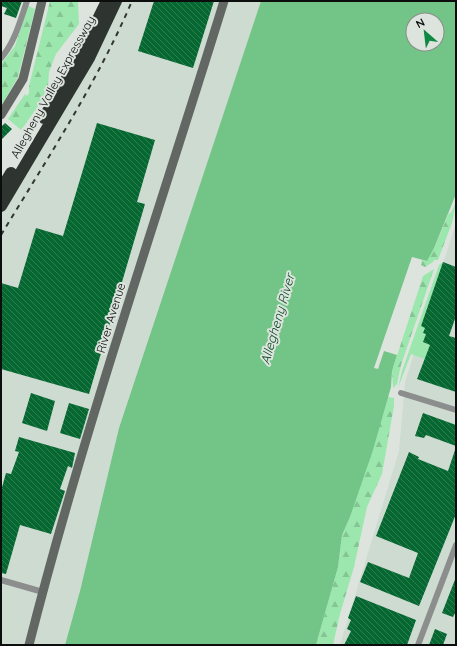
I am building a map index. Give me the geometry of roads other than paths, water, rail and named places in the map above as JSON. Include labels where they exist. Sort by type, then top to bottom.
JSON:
[{"type":"highway","name":"Allegheny Valley Expressway","points":[[1,190],[80,56],[107,1]]},
{"type":"highway","name":"Allegheny Valley Expressway","points":[[1,206],[89,58],[116,1]]},
{"type":"street","points":[[1,58],[9,49],[14,39],[27,1]]},
{"type":"street","points":[[1,115],[23,80],[42,1]]},
{"type":"street","name":"River Avenue","points":[[29,645],[43,592],[158,205],[224,1]]},
{"type":"street","points":[[401,393],[456,410]]},
{"type":"street","points":[[418,645],[456,545]]},
{"type":"street","points":[[1,580],[43,592]]},
{"type":"water","name":"Allegheny River","points":[[261,1],[456,1],[456,194],[434,248],[427,261],[412,257],[374,368],[378,369],[384,351],[397,355],[392,371],[391,387],[373,450],[350,517],[342,535],[338,567],[316,645],[65,645],[80,591],[119,428]]},
{"type":"railway","points":[[1,235],[87,91],[132,1]]}]
